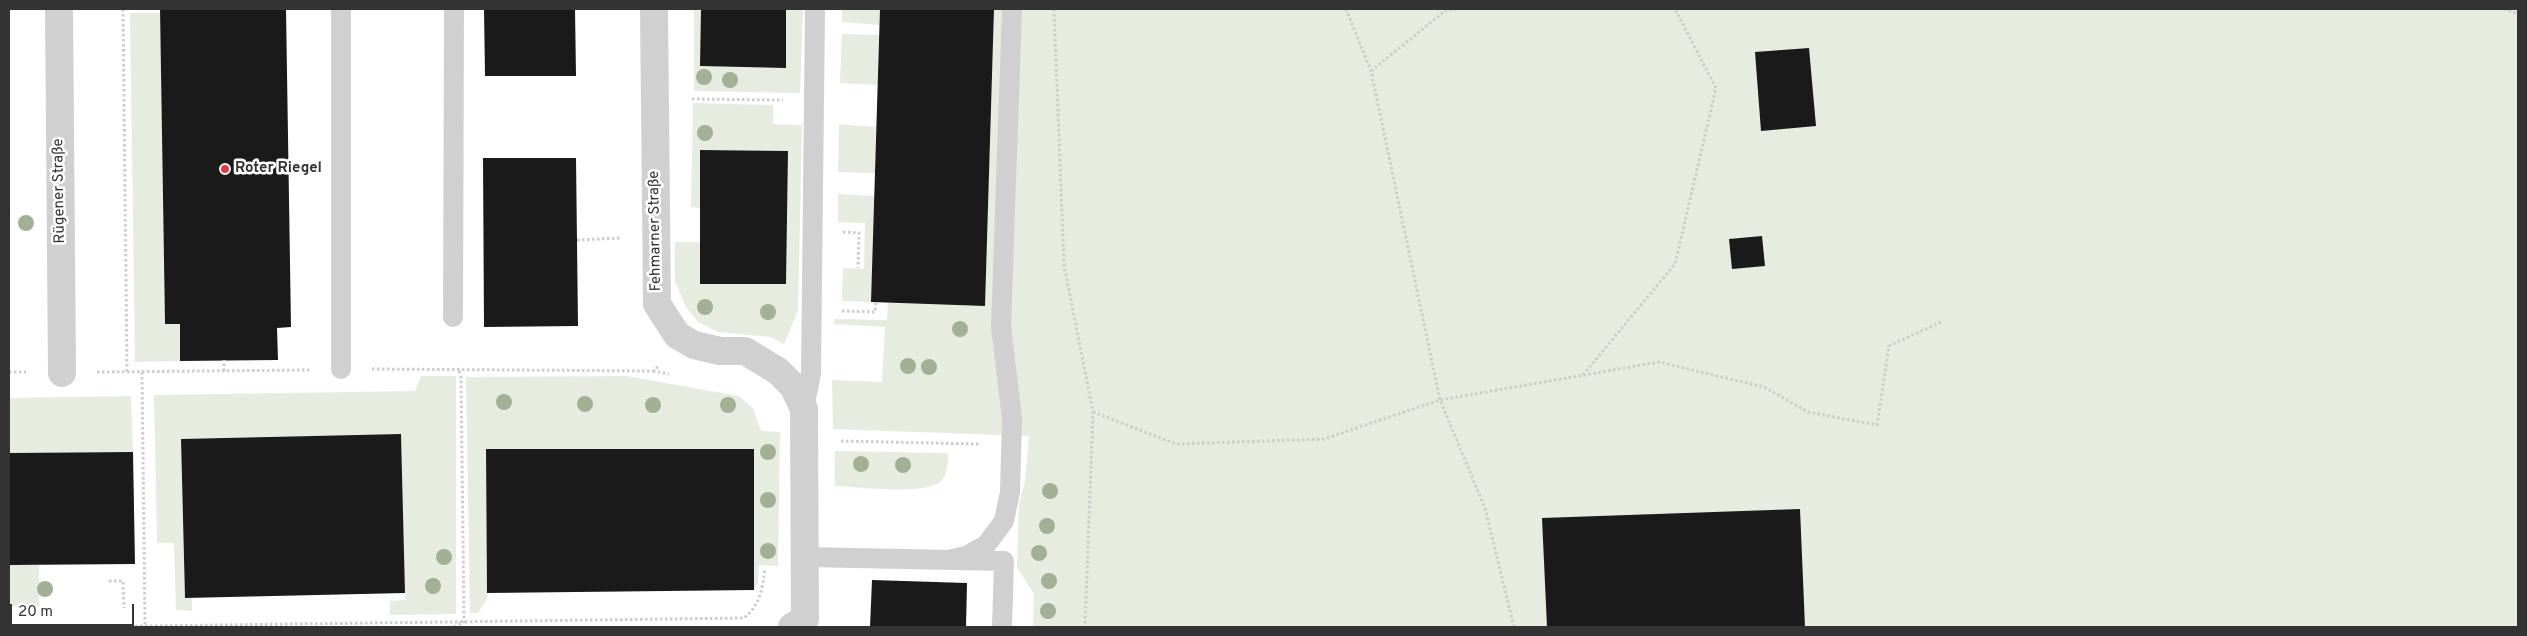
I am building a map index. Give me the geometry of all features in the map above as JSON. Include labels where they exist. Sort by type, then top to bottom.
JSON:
[{"type":"street","name":"Rügener Straße","points":[[58,9],[62,373]]},
{"type":"street","name":"Fehmarner Straße","points":[[654,9],[656,304],[677,335],[694,344],[720,351],[744,351],[778,371],[794,386],[804,409],[805,619],[792,627]]},
{"type":"lane","points":[[341,9],[341,369]]},
{"type":"lane","points":[[452,317],[454,9]]},
{"type":"lane","points":[[804,409],[811,373],[815,9]]},
{"type":"lane","points":[[948,560],[966,556],[986,545],[1004,521],[1010,492],[1012,418],[1001,326],[1012,9]]},
{"type":"lane","points":[[805,557],[1004,562],[1002,627]]},
{"type":"path","points":[[123,9],[127,372]]},
{"type":"path","points":[[1054,9],[1064,265],[1093,412],[1084,627]]},
{"type":"path","points":[[1346,9],[1371,71],[1440,400],[1485,508],[1514,627]]},
{"type":"path","points":[[1371,71],[1446,10],[1457,9]]},
{"type":"path","points":[[1583,375],[1675,264],[1716,88],[1675,9]]},
{"type":"path","points":[[2504,9],[2518,14]]},
{"type":"path","points":[[654,98],[814,101]]},
{"type":"path","points":[[858,268],[859,233]]},
{"type":"path","points":[[577,240],[625,238]]},
{"type":"path","points":[[833,311],[875,312],[876,302]]},
{"type":"path","points":[[1093,412],[1176,444],[1324,439],[1440,400],[1659,362],[1764,387],[1808,412],[1877,425],[1889,346],[1941,322]]},
{"type":"path","points":[[224,360],[224,371]]},
{"type":"path","points":[[458,368],[461,377],[464,622]]},
{"type":"path","points":[[142,372],[145,626]]},
{"type":"path","points":[[832,441],[1011,445]]},
{"type":"path","points":[[70,627],[744,618],[755,609],[765,569]]},
{"type":"path","points":[[109,581],[123,580],[124,608]]},
{"type":"path","points":[[454,627],[464,622]]},
{"type":"shaded area","points":[[786,9],[803,9],[800,93],[694,91],[694,10],[701,11],[700,66],[785,68]]},
{"type":"shaded area","points":[[842,9],[880,9],[880,25],[842,22]]},
{"type":"shaded area","points":[[994,9],[2511,9],[2518,11],[2518,627],[1033,627],[1034,594],[1017,567],[1019,504],[1025,481],[1029,436],[833,429],[832,380],[882,382],[885,327],[834,324],[834,319],[887,320],[888,303],[985,306]]},
{"type":"shaded area","points":[[130,13],[160,13],[165,324],[180,324],[180,361],[135,362]]},
{"type":"shaded area","points":[[842,34],[879,35],[878,85],[840,83]]},
{"type":"shaded area","points":[[693,103],[773,105],[773,124],[802,125],[798,310],[784,344],[771,337],[718,332],[698,322],[686,307],[675,281],[675,242],[700,242],[700,284],[786,284],[788,151],[700,150],[700,208],[691,207]]},
{"type":"shaded area","points":[[839,124],[876,127],[875,173],[838,172]]},
{"type":"shaded area","points":[[838,194],[875,196],[871,302],[842,301],[843,268],[864,269],[865,223],[838,222]]},
{"type":"shaded area","points":[[421,376],[456,376],[456,614],[390,615],[390,601],[405,600],[401,434],[181,439],[185,597],[192,598],[192,611],[176,610],[174,543],[157,543],[154,395],[415,391]]},
{"type":"shaded area","points":[[626,376],[739,396],[753,408],[761,431],[780,432],[778,566],[759,565],[758,583],[754,590],[754,449],[486,449],[487,599],[478,613],[470,613],[466,377]]},
{"type":"shaded area","points":[[131,396],[133,452],[9,453],[9,398]]},
{"type":"shaded area","points":[[835,451],[948,453],[947,467],[942,480],[935,485],[923,488],[875,489],[835,486]]},
{"type":"shaded area","points":[[9,565],[39,565],[39,606],[9,606]]},
{"type":"building","name":"Roter Riegel","points":[[160,9],[286,9],[291,327],[277,328],[278,360],[180,361],[180,324],[165,324]]},
{"type":"building","points":[[484,9],[575,9],[576,76],[485,76]]},
{"type":"building","points":[[701,9],[786,9],[786,68],[700,66]]},
{"type":"building","points":[[880,9],[994,9],[985,306],[871,302]]},
{"type":"building","points":[[1809,48],[1816,126],[1761,131],[1755,52]]},
{"type":"building","points":[[700,150],[788,151],[786,284],[700,284]]},
{"type":"building","points":[[483,158],[576,158],[578,326],[484,327]]},
{"type":"building","points":[[1762,236],[1765,266],[1732,269],[1729,239]]},
{"type":"building","points":[[401,434],[405,593],[185,598],[181,439]]},
{"type":"building","points":[[486,449],[754,449],[754,590],[487,593]]},
{"type":"building","points":[[133,452],[135,564],[9,565],[9,453]]},
{"type":"building","points":[[1800,509],[1805,627],[1547,627],[1542,518]]},
{"type":"building","points":[[872,580],[967,583],[966,627],[870,627]]},
{"type":"place","name":"Roter Riegel","points":[[225,169]]}]
